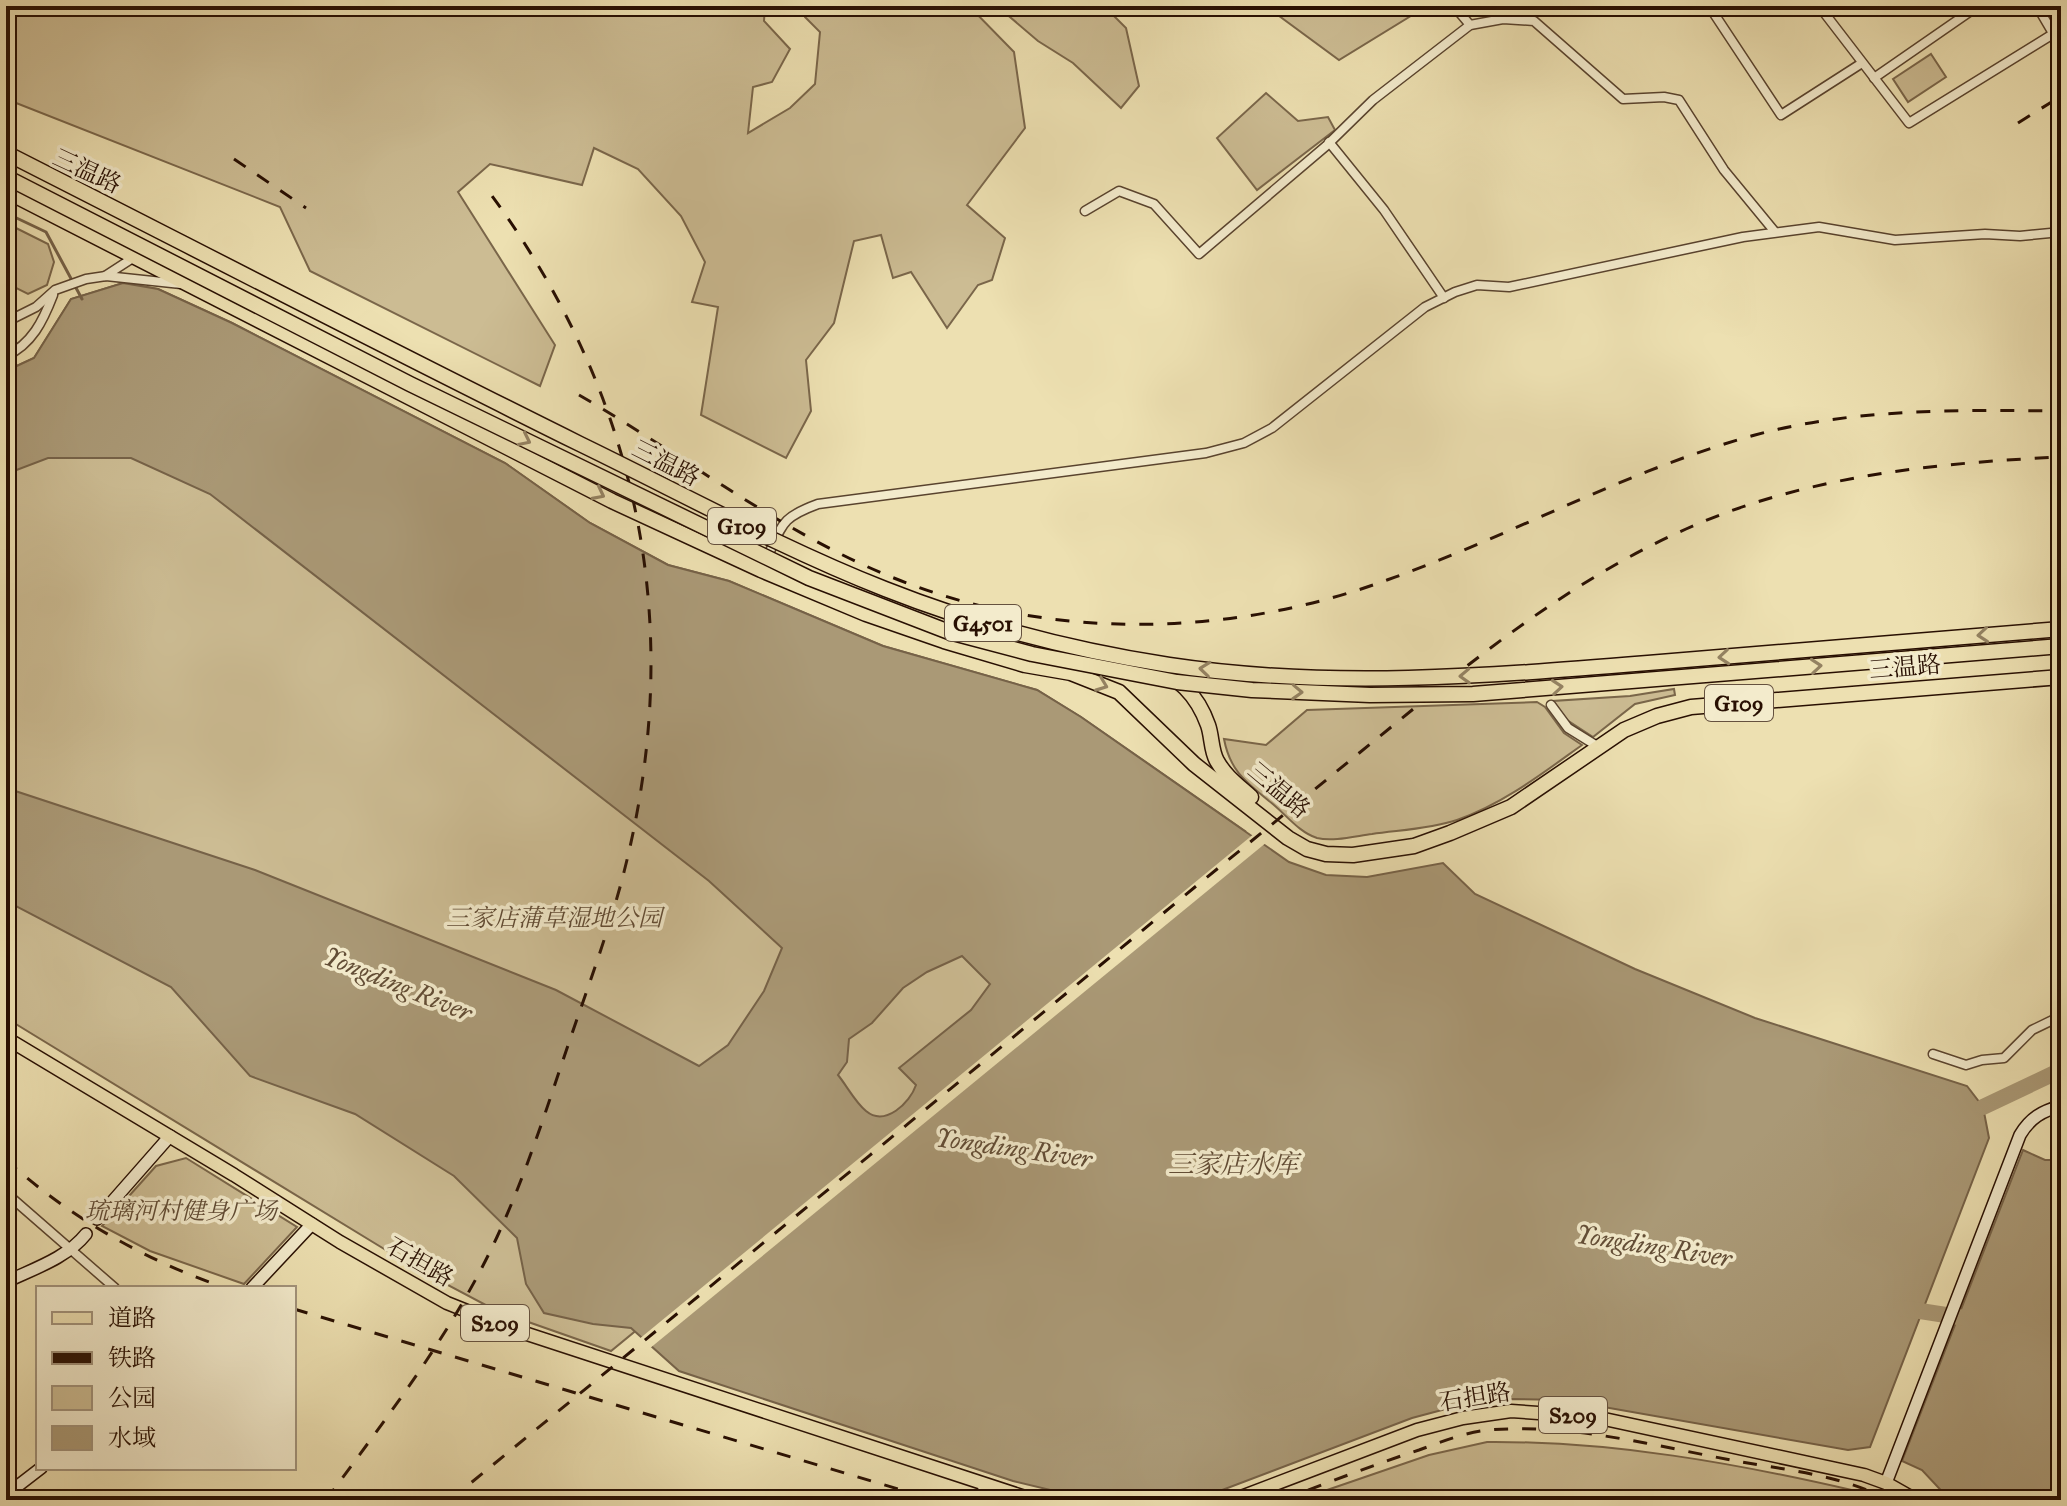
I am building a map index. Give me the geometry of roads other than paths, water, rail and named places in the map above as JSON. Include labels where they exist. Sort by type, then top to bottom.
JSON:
[{"type":"highway","name":"三温路","points":[[6,154],[774,542],[954,615],[1034,638],[1147,663],[1172,675],[1195,698],[1208,725],[1216,759],[1231,780],[1310,843],[1329,848],[1353,847],[1450,833]]},
{"type":"highway","name":"G4501","points":[[6,177],[410,384],[809,578],[949,632],[1032,654],[1177,682],[1252,690],[1370,695],[1473,694],[2061,646]]},
{"type":"highway","name":"三温路","points":[[6,191],[612,501],[761,570],[866,614],[944,641],[1025,665],[1071,673],[1119,692],[1194,764],[1288,838],[1307,849],[1326,854],[1353,855],[1414,846],[1450,833],[1511,807],[1624,730],[1657,716],[1691,707],[2061,677]]},
{"type":"highway","points":[[420,364],[818,561],[888,590]]},
{"type":"highway","points":[[1115,656],[1252,674],[1371,678],[1475,676],[2061,629]]},
{"type":"main road","name":"石担路","points":[[6,1038],[447,1303],[512,1329],[1034,1500]]},
{"type":"main road","name":"石担路","points":[[1233,1500],[1417,1430],[1463,1418],[1511,1411],[1595,1417],[1849,1472],[1886,1483],[1916,1500]]},
{"type":"street","points":[[1454,6],[1470,25]]},
{"type":"street","points":[[1709,6],[1781,115],[1862,63]]},
{"type":"street","points":[[1819,6],[1909,123],[2053,34]]},
{"type":"street","points":[[1874,78],[1978,6]]},
{"type":"street","points":[[2037,6],[2061,47]]},
{"type":"street","points":[[1085,211],[1119,191],[1154,204],[1199,254],[1373,100],[1470,25],[1503,19],[1534,21],[1623,99],[1664,97],[1679,100],[1724,170],[1775,232]]},
{"type":"street","points":[[1329,142],[1384,210],[1444,298]]},
{"type":"street","points":[[761,570],[786,520],[793,513],[818,504],[1206,453],[1244,443],[1272,428],[1425,307],[1477,285],[1509,287],[1775,232],[1819,227],[1895,240],[2061,232]]},
{"type":"street","points":[[104,277],[136,256]]},
{"type":"street","points":[[6,322],[36,307],[55,290],[86,279],[104,277],[195,286]]},
{"type":"street","points":[[6,356],[18,350],[34,334],[55,290]]},
{"type":"street","points":[[1551,705],[1568,728],[1597,746]]},
{"type":"street","points":[[1933,1054],[1966,1065],[2004,1058],[2032,1030],[2061,1016]]},
{"type":"street","points":[[1886,1483],[2020,1135],[2035,1116],[2061,1106]]},
{"type":"street","points":[[97,1219],[170,1136]]},
{"type":"street","points":[[6,1193],[113,1286]]},
{"type":"street","points":[[254,1286],[312,1224]]},
{"type":"street","points":[[8,1280],[70,1250],[86,1234]]},
{"type":"street","points":[[6,1495],[38,1470]]},
{"type":"street","points":[[981,1483],[986,1500]]},
{"type":"water","name":"三家店水库","points":[[123,283],[158,289],[232,323],[505,463],[590,523],[668,565],[729,581],[883,646],[1037,690],[1081,717],[1289,862],[1326,875],[1367,877],[1443,863],[1475,894],[1635,969],[1755,1018],[1967,1086],[1983,1107],[1989,1138],[1870,1447],[1848,1450],[1564,1400],[1509,1399],[1457,1406],[1412,1418],[1217,1492],[1180,1500],[1092,1500],[1013,1481],[679,1371],[631,1328],[593,1324],[544,1313],[526,1284],[517,1238],[454,1176],[355,1114],[250,1076],[171,987],[6,901],[6,788],[255,870],[556,990],[699,1066],[728,1045],[764,991],[782,948],[709,881],[210,494],[131,458],[48,458],[6,474],[6,371],[34,358],[71,299]],"holes":[[[962,956],[990,984],[971,1010],[899,1068],[916,1085],[903,1105],[889,1115],[881,1116],[873,1115],[862,1107],[838,1075],[847,1062],[849,1039],[872,1023],[903,988],[927,972]]]},
{"type":"water","points":[[2023,1150],[2045,1160],[2061,1160],[2061,1500],[1950,1500],[1922,1470],[1902,1461]]},
{"type":"waterway","points":[[6,213],[46,232],[82,299]]},
{"type":"waterway","points":[[1983,1107],[2061,1070]]},
{"type":"waterway","name":"Yongding River","points":[[1901,1308],[1965,1318]]},
{"type":"railway","points":[[2018,123],[2061,96]]},
{"type":"railway","points":[[234,159],[306,208]]},
{"type":"railway","points":[[326,1500],[440,1340],[480,1272],[509,1211],[608,929],[624,872],[642,780],[651,689],[648,601],[636,514],[614,430],[581,347],[539,267],[487,189]]},
{"type":"railway","points":[[579,395],[784,523],[870,568],[972,604],[1031,616],[1091,623],[1151,624],[1212,621],[1271,612],[1330,598],[1433,563],[1661,466],[1708,449],[1793,426],[1907,412],[2061,411]]},
{"type":"railway","points":[[450,1500],[1434,692],[1537,614],[1609,568],[1647,548],[1686,529],[1777,496],[1870,475],[1918,468],[2061,457]]},
{"type":"railway","points":[[6,1160],[56,1201],[110,1235],[166,1264],[221,1286]]},
{"type":"railway","points":[[296,1310],[935,1500]]},
{"type":"railway","points":[[1282,1500],[1454,1438],[1480,1431],[1520,1429],[1613,1437],[1814,1474],[1888,1500]]},
{"type":"park label","name":"三家店蒲草湿地公园","points":[[554,918]]},
{"type":"park label","name":"琉璃河村健身广场","points":[[181,1211]]}]
